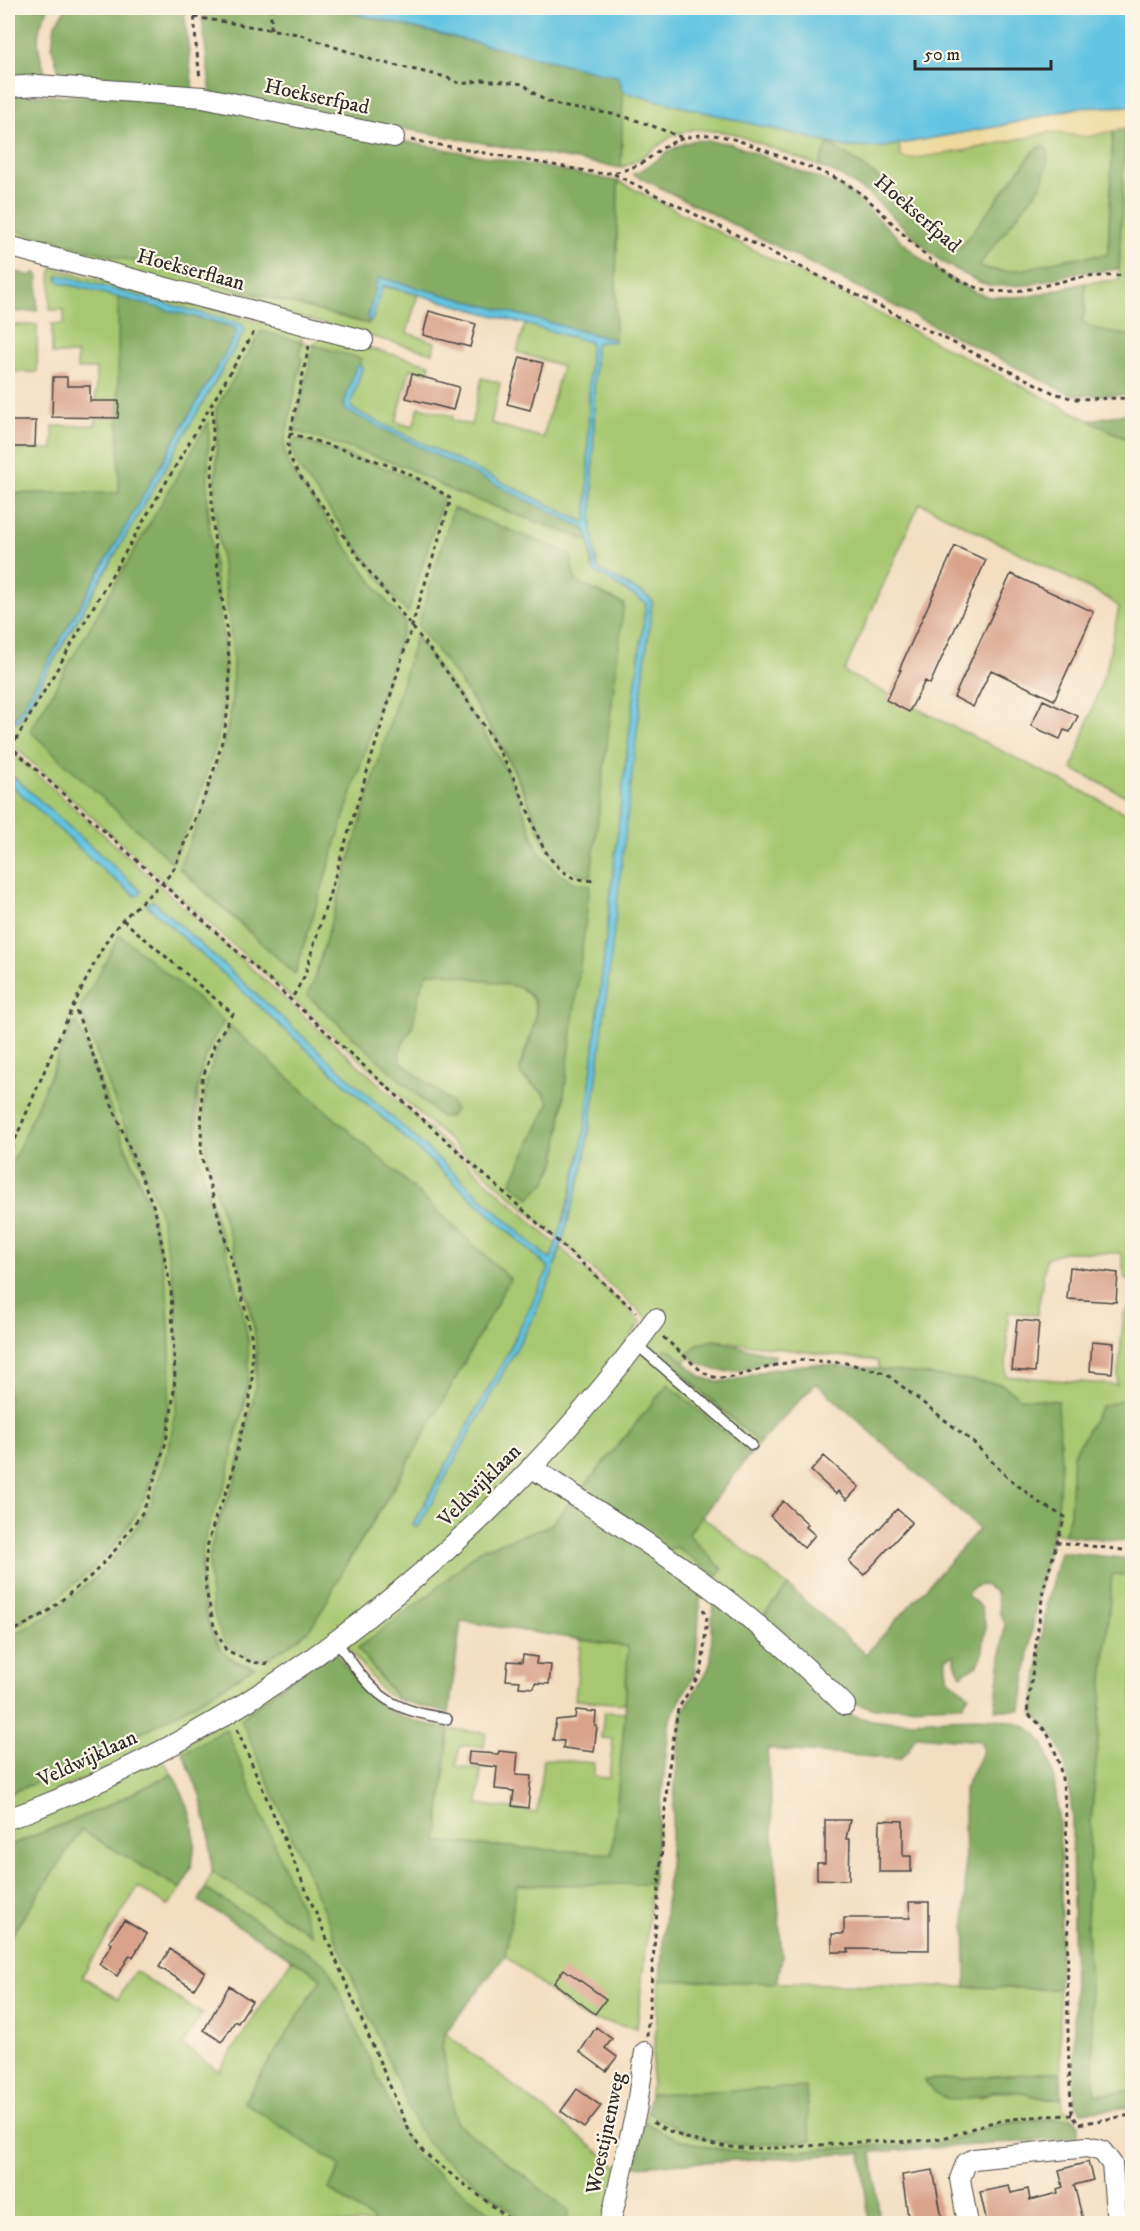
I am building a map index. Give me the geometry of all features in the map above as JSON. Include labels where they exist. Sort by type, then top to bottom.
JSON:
[{"type":"street","name":"Hoekserfpad","points":[[8,87],[38,85],[203,97],[394,137]]},
{"type":"street","name":"Hoekserflaan","points":[[8,246],[363,340]]},
{"type":"street","name":"Veldwijklaan","points":[[8,1819],[71,1794],[178,1742],[230,1712],[336,1641],[402,1589],[452,1545],[531,1467],[599,1393],[653,1322]]},
{"type":"street","points":[[531,1467],[717,1592],[803,1664],[845,1706]]},
{"type":"street","name":"Woestijnenweg","points":[[610,2223],[636,2111],[645,2052]]},
{"type":"street","points":[[968,2223],[960,2179],[966,2163],[974,2159],[1087,2147],[1102,2151],[1112,2164],[1117,2223],[1132,2220]]},
{"type":"lane","points":[[636,1344],[752,1445]]},
{"type":"lane","points":[[336,1641],[372,1687],[383,1697],[406,1709],[447,1719]]},
{"type":"path","points":[[194,8],[203,97]]},
{"type":"path","points":[[271,8],[271,29]]},
{"type":"path","points":[[194,17],[298,34],[372,60],[446,76],[461,84],[483,80],[524,84],[543,100],[563,107],[608,113],[683,138]]},
{"type":"path","name":"Hoekserfpad","points":[[614,174],[639,165],[664,147],[683,138],[700,134],[724,136],[814,170],[853,188],[870,201],[926,257],[954,276],[978,287],[992,291],[1021,291],[1079,278],[1132,274]]},
{"type":"path","name":"Hoekserfpad","points":[[394,137],[614,174],[1054,393],[1074,399],[1132,398]]},
{"type":"path","points":[[11,748],[265,313]]},
{"type":"path","points":[[314,326],[290,433],[289,456],[298,473],[392,602],[441,662],[492,739],[522,795],[542,848],[556,865],[573,878],[595,881]]},
{"type":"path","points":[[8,1156],[75,1005],[108,940],[123,920],[173,870],[196,819],[220,745],[228,707],[229,655],[212,508],[214,429],[212,404]]},
{"type":"path","points":[[290,433],[403,470],[432,485],[451,499],[304,977],[291,1000]]},
{"type":"path","points":[[8,744],[568,1251],[653,1322],[698,1368],[709,1376],[733,1377],[803,1360],[846,1363],[885,1373],[973,1442],[1005,1475],[1041,1504],[1065,1517],[1043,1591],[1027,1713],[1043,1727],[1051,1740],[1058,1764],[1065,1807],[1069,1943],[1066,2016],[1072,2115],[1079,2124],[1132,2115]]},
{"type":"path","points":[[123,920],[233,1014],[214,1043],[202,1080],[201,1155],[246,1308],[252,1339],[252,1379],[249,1406],[240,1433],[230,1482],[216,1516],[207,1547],[206,1590],[214,1626],[226,1650],[251,1662],[299,1667]]},
{"type":"path","points":[[8,1634],[46,1613],[93,1574],[116,1549],[142,1513],[166,1442],[173,1398],[175,1378],[171,1290],[155,1210],[111,1103],[75,1005]]},
{"type":"path","points":[[1056,1542],[1132,1551]]},
{"type":"path","points":[[645,2052],[668,1773],[678,1710],[702,1670],[707,1617],[700,1604]]},
{"type":"path","points":[[230,1712],[411,2135],[425,2154],[516,2223]]},
{"type":"path","points":[[636,2111],[657,2125],[689,2139],[740,2148],[914,2142],[945,2137],[1007,2120],[1072,2115]]},
{"type":"green space","points":[[8,8],[49,8],[43,17],[38,35],[38,44],[48,82],[8,82]]},
{"type":"green space","points":[[66,8],[184,8],[193,92],[62,82],[52,48],[55,24]]},
{"type":"green space","points":[[201,8],[331,8],[619,77],[623,92],[621,168],[211,94]]},
{"type":"green space","points":[[623,92],[846,147],[883,147],[899,144],[901,157],[968,150],[1051,132],[1087,136],[1113,130],[1108,255],[1069,259],[1008,271],[988,269],[979,265],[1041,185],[1039,147],[961,248],[880,179],[828,143],[819,166],[732,133],[694,129],[674,135],[639,159],[621,168]]},
{"type":"green space","points":[[8,95],[103,96],[212,106],[618,181],[615,340],[381,278],[378,280],[367,319],[368,324],[8,228]]},
{"type":"green space","points":[[1125,129],[1132,130],[1132,335],[1106,332],[1082,321],[1085,309],[1085,283],[1119,280]]},
{"type":"green space","points":[[1125,129],[1119,269],[1076,273],[1029,285],[992,286],[979,282],[943,263],[869,194],[841,176],[819,166],[828,143],[880,179],[961,247],[1033,152],[1044,146],[1048,151],[1048,161],[1041,185],[979,265],[999,271],[1020,270],[1067,259],[1108,255],[1113,130]]},
{"type":"green space","points":[[695,140],[729,143],[838,186],[855,197],[923,261],[975,292],[990,297],[1031,296],[1085,283],[1085,309],[1082,321],[1106,332],[1132,335],[1132,395],[1076,395],[1063,391],[633,174],[677,147]]},
{"type":"green space","points":[[618,181],[1132,442],[1132,799],[1072,769],[1107,666],[1119,607],[1106,597],[920,503],[844,672],[1132,816],[1132,1281],[1125,1279],[1121,1253],[1063,1252],[1046,1258],[1037,1315],[1008,1312],[1006,1376],[1117,1385],[1124,1314],[1132,1304],[1132,1396],[1101,1407],[1073,1455],[1070,1514],[1064,1535],[1052,1533],[1058,1510],[1058,1401],[1020,1398],[1002,1384],[880,1369],[877,1361],[714,1340],[698,1346],[684,1363],[671,1351],[678,1371],[759,1443],[750,1455],[668,1384],[579,1493],[545,1466],[648,1319],[562,1242],[583,1168],[590,1128],[652,602],[598,569],[592,534],[595,345],[599,342],[614,342],[615,340]]},
{"type":"green space","points":[[8,228],[368,324],[372,320],[381,286],[418,294],[407,333],[435,342],[433,353],[8,239]]},
{"type":"green space","points":[[53,268],[302,333],[302,342],[313,345],[322,336],[430,364],[428,373],[410,369],[396,422],[413,427],[419,407],[453,416],[452,420],[471,425],[482,378],[500,383],[491,423],[543,438],[562,366],[517,352],[525,324],[590,342],[587,519],[584,522],[352,409],[351,404],[362,368],[360,365],[362,359],[295,427],[297,431],[404,466],[452,491],[589,541],[592,568],[646,603],[622,792],[585,1130],[579,1163],[558,1239],[8,741],[8,715],[18,722],[245,330],[58,275],[62,283],[118,297],[119,494],[8,493],[8,449],[53,449],[53,426],[96,425],[96,369],[77,369],[77,354],[52,354],[52,324],[64,324],[64,310],[50,310]],"holes":[[[299,356],[302,359],[284,443],[285,457],[294,475],[389,605],[405,622],[295,974],[179,868],[218,764],[230,710],[233,682],[232,636],[216,509],[216,409]],[[296,439],[401,474],[407,612],[301,471]],[[207,482],[210,538],[225,655],[216,744],[192,817]],[[573,574],[577,582],[545,846],[507,758],[457,678],[419,626]],[[416,636],[479,725],[504,767],[518,796],[538,851],[553,868],[572,882],[564,1100],[556,1160],[552,1172],[511,1183],[549,1103],[543,1093],[521,1074],[520,1065],[535,1017],[533,1001],[528,993],[519,987],[442,972],[428,973],[420,989],[412,1028],[399,1054],[401,1062],[449,1117],[441,1117],[307,995],[313,983]]]},
{"type":"green space","points":[[8,270],[31,276],[34,273],[38,274],[37,311],[8,312]]},
{"type":"green space","points":[[118,297],[234,327],[237,332],[14,721],[8,715],[8,493],[119,493]]},
{"type":"green space","points":[[8,325],[37,325],[37,372],[8,372]]},
{"type":"green space","points":[[261,331],[302,342],[299,356],[302,358],[284,443],[285,457],[294,475],[389,605],[405,622],[295,974],[179,867],[199,820],[224,746],[232,707],[233,654],[215,507],[218,429],[216,409]]},
{"type":"green space","points":[[314,345],[362,359],[360,365],[356,366],[344,406],[584,528],[589,541],[452,491],[404,466],[297,431],[295,427]]},
{"type":"green space","points":[[1129,413],[1132,413],[1132,442],[1089,420]]},
{"type":"green space","points":[[209,421],[207,508],[225,655],[224,706],[216,744],[204,783],[172,862],[30,731]]},
{"type":"green space","points":[[296,439],[391,470],[443,498],[408,613],[395,599],[301,471],[293,455],[292,443]]},
{"type":"green space","points":[[453,508],[571,554],[573,574],[577,582],[624,604],[591,876],[566,867],[547,848],[522,785],[501,745],[468,693],[418,626]]},
{"type":"green space","points":[[416,636],[479,725],[504,767],[518,796],[538,851],[553,868],[572,882],[590,885],[556,1160],[545,1183],[529,1198],[511,1183],[549,1103],[544,1093],[521,1075],[520,1068],[531,1036],[536,1009],[533,998],[529,994],[519,987],[442,972],[428,973],[420,989],[412,1028],[399,1054],[401,1062],[451,1102],[455,1110],[449,1117],[441,1117],[307,995],[313,983]]},
{"type":"green space","points":[[8,748],[557,1245],[552,1258],[548,1259],[153,901],[147,903],[549,1268],[506,1356],[413,1524],[416,1527],[419,1526],[533,1318],[561,1248],[641,1321],[595,1390],[489,1503],[333,1637],[176,1737],[8,1813],[8,1794],[72,1767],[134,1736],[254,1667],[238,1662],[223,1653],[210,1627],[201,1591],[203,1546],[212,1515],[226,1481],[245,1405],[248,1378],[248,1339],[233,1275],[197,1156],[198,1079],[211,1041],[223,1021],[120,936],[80,1008],[115,1102],[159,1209],[175,1290],[179,1378],[176,1409],[170,1443],[153,1499],[145,1515],[119,1552],[96,1577],[48,1616],[8,1638],[8,1629],[39,1612],[88,1572],[117,1542],[132,1520],[153,1476],[162,1440],[168,1402],[170,1363],[165,1285],[148,1202],[109,1109],[77,1023],[63,1045],[8,1173],[8,782],[105,872],[136,896],[141,891],[8,772]],"holes":[[[206,1081],[391,1168],[510,1279],[321,1612],[210,1590],[211,1548],[219,1518],[234,1484],[253,1406],[256,1379],[256,1338],[241,1273],[206,1155]]]},
{"type":"green space","points":[[120,935],[224,1021],[202,1066],[195,1111],[199,1156],[237,1290],[247,1335],[248,1381],[228,1476],[203,1547],[201,1573],[203,1601],[215,1641],[229,1657],[255,1667],[134,1736],[72,1767],[8,1794],[8,1638],[48,1616],[96,1577],[119,1552],[145,1515],[153,1499],[170,1443],[176,1409],[179,1378],[175,1290],[159,1209],[115,1102],[80,1008]]},
{"type":"green space","points":[[73,1023],[77,1023],[151,1212],[167,1291],[171,1378],[168,1407],[162,1441],[145,1496],[138,1511],[113,1547],[90,1571],[43,1609],[8,1629],[8,1173]]},
{"type":"green space","points":[[230,1026],[391,1168],[510,1279],[432,1421],[343,1569],[316,1620],[301,1637],[265,1660],[240,1653],[225,1640],[215,1616],[210,1587],[211,1549],[236,1478],[256,1382],[255,1337],[246,1292],[208,1159],[204,1115],[210,1070]]},
{"type":"green space","points":[[714,1340],[775,1355],[774,1360],[740,1370],[722,1371],[712,1369],[689,1357],[688,1354],[698,1344]]},
{"type":"green space","points":[[665,1349],[671,1350],[701,1377],[718,1382],[768,1370],[811,1364],[880,1369],[1002,1384],[1020,1398],[1058,1401],[1061,1463],[1058,1510],[1036,1602],[1021,1710],[995,1710],[1005,1623],[1000,1614],[996,1592],[984,1585],[974,1587],[967,1595],[981,1607],[986,1627],[982,1656],[978,1665],[961,1675],[954,1654],[946,1658],[948,1677],[969,1695],[963,1705],[872,1708],[850,1702],[759,1621],[788,1586],[866,1654],[979,1529],[816,1383],[759,1443],[662,1355]]},
{"type":"green space","points":[[668,1384],[750,1455],[688,1534],[722,1569],[716,1576],[678,1548],[665,1549],[579,1493]]},
{"type":"green space","points":[[1132,1396],[1132,1542],[1064,1535],[1070,1514],[1073,1456],[1101,1407]]},
{"type":"green space","points":[[533,1480],[572,1500],[551,1525],[480,1550],[430,1594],[358,1648],[399,1700],[386,1694],[349,1649],[347,1639]]},
{"type":"green space","points":[[572,1500],[701,1588],[695,1673],[670,1719],[652,1884],[517,1885],[505,1956],[445,2033],[442,2046],[456,2123],[569,2211],[566,2223],[527,2223],[440,2155],[426,2141],[416,2125],[241,1719],[296,1675],[333,1650],[378,1704],[409,1719],[449,1729],[437,1842],[612,1854],[625,1713],[628,1647],[461,1621],[449,1713],[399,1700],[358,1648],[430,1594],[480,1550],[551,1525]]},
{"type":"green space","points":[[702,1516],[788,1586],[759,1621],[665,1549],[678,1548],[716,1575],[721,1568],[688,1534]]},
{"type":"green space","points":[[1060,1552],[1132,1559],[1132,1576],[1112,1574],[1091,1823],[1087,1926],[1095,2094],[1104,2095],[1132,2090],[1132,2107],[1082,2112],[1075,2102],[1072,1815],[1069,1786],[1064,1760],[1053,1735],[1033,1714],[1047,1601]]},
{"type":"green space","points":[[1112,1574],[1132,1576],[1132,2090],[1095,2094],[1087,1926],[1091,1823]]},
{"type":"green space","points":[[713,1596],[842,1710],[853,1716],[892,1722],[969,1718],[1006,1720],[1028,1728],[1037,1735],[1047,1752],[1054,1780],[1058,1815],[1061,1895],[1059,1987],[1055,1989],[966,1987],[964,1789],[983,1750],[980,1741],[916,1736],[908,1751],[900,1759],[767,1749],[782,1957],[777,1983],[660,1980],[682,1713],[711,1660]]},
{"type":"green space","points":[[581,1640],[628,1647],[625,1704],[575,1700]]},
{"type":"green space","points":[[296,1675],[241,1719],[440,2155],[527,2223],[505,2223],[417,2158],[410,2148],[328,1967],[205,1889],[212,1872],[224,1880],[226,1729],[183,1753],[181,1746]]},
{"type":"green space","points":[[604,1712],[625,1713],[612,1854],[437,1842],[449,1729],[486,1733],[484,1747],[460,1746],[456,1766],[481,1770],[478,1804],[537,1813],[543,1759],[594,1763],[594,1777],[609,1778],[613,1739],[601,1738]]},
{"type":"green space","points":[[226,1729],[312,1935],[212,1872],[209,1833],[200,1795],[183,1753]]},
{"type":"green space","points":[[157,1758],[172,1774],[101,1809],[8,1846],[8,1825]]},
{"type":"green space","points":[[172,1774],[186,1802],[194,1831],[193,1860],[181,1889],[81,1830],[8,1940],[8,1846],[101,1809]]},
{"type":"green space","points":[[81,1830],[181,1889],[168,1906],[138,1887],[82,1976],[118,1999],[135,1971],[202,2014],[182,2045],[219,2071],[292,1959],[322,1978],[244,2102],[341,2166],[329,2189],[376,2223],[8,2224],[8,1940]]},
{"type":"green space","points":[[652,1884],[637,2028],[583,2018],[505,1956],[516,1885]]},
{"type":"green space","points":[[205,1889],[328,1967],[410,2148],[417,2158],[505,2223],[376,2223],[329,2189],[341,2166],[244,2102],[322,1978],[199,1901]]},
{"type":"green space","points":[[660,1980],[1055,1989],[1059,1987],[1061,2072],[925,2081],[980,2097],[992,2092],[1017,2092],[1051,2100],[1062,2098],[1063,2108],[1076,2120],[1043,2119],[1005,2124],[936,2143],[782,2152],[725,2150],[698,2145],[671,2136],[645,2122],[647,2111],[689,2133],[726,2143],[766,2144],[812,2141],[808,2124],[806,2088],[650,2094]]},
{"type":"green space","points":[[445,2033],[620,2168],[607,2223],[566,2223],[569,2211],[456,2123],[442,2046]]},
{"type":"green space","points":[[1061,2072],[1062,2098],[1053,2099],[1001,2091],[955,2100],[938,2095],[924,2080]]},
{"type":"green space","points":[[806,2087],[808,2124],[812,2141],[766,2144],[726,2143],[689,2133],[647,2111],[650,2094]]},
{"type":"green space","points":[[1072,2119],[1079,2124],[1077,2136],[1063,2139],[872,2152],[880,2223],[869,2223],[861,2153],[635,2166],[645,2122],[670,2135],[695,2144],[748,2152],[775,2152],[932,2144],[997,2126],[1029,2121]]},
{"type":"sand","points":[[1103,105],[1132,106],[1132,130],[1121,129],[1087,137],[1050,132],[968,150],[908,159],[901,157],[899,144],[1000,126],[1076,108]]},
{"type":"water","points":[[332,8],[1132,8],[1132,106],[1076,108],[1000,126],[883,147],[846,147],[623,92],[619,77]]},
{"type":"water","points":[[60,275],[235,322],[243,325],[245,330],[16,722],[14,721],[237,332],[234,327],[62,283],[57,279]]},
{"type":"water","points":[[381,278],[615,340],[614,342],[599,342],[595,345],[592,534],[596,564],[598,569],[649,597],[652,602],[596,1086],[583,1168],[553,1272],[533,1318],[419,1526],[416,1527],[413,1525],[506,1356],[549,1268],[147,903],[153,901],[551,1259],[571,1196],[585,1130],[622,792],[646,603],[594,571],[588,534],[584,528],[345,410],[345,402],[356,366],[360,365],[362,368],[351,404],[352,409],[584,522],[587,519],[590,342],[383,285],[372,320],[369,321],[367,319],[378,280]]},
{"type":"water","points":[[8,772],[141,891],[140,894],[136,896],[105,872],[8,782]]},
{"type":"building","points":[[429,311],[476,324],[470,347],[423,335]]},
{"type":"building","points":[[520,357],[543,363],[530,410],[507,404]]},
{"type":"building","points":[[412,374],[459,387],[453,410],[406,398]]},
{"type":"building","points":[[53,377],[67,377],[67,386],[90,386],[90,401],[119,401],[118,418],[52,417]]},
{"type":"building","points":[[8,421],[36,421],[35,447],[8,447]]},
{"type":"building","points":[[955,546],[986,560],[930,684],[925,681],[909,712],[886,700]]},
{"type":"building","points":[[1011,574],[1094,612],[1054,700],[991,670],[973,707],[954,697]]},
{"type":"building","points":[[1043,700],[1078,716],[1070,732],[1064,730],[1060,739],[1031,726]]},
{"type":"building","points":[[1070,1267],[1118,1273],[1116,1302],[1067,1299]]},
{"type":"building","points":[[1017,1320],[1039,1322],[1035,1372],[1012,1370]]},
{"type":"building","points":[[1092,1341],[1114,1343],[1112,1373],[1090,1371]]},
{"type":"building","points":[[824,1456],[859,1487],[847,1500],[838,1491],[836,1494],[811,1471]]},
{"type":"building","points":[[783,1501],[808,1524],[806,1527],[815,1535],[804,1548],[770,1516]]},
{"type":"building","points":[[897,1509],[912,1522],[864,1575],[849,1562]]},
{"type":"building","points":[[523,1655],[537,1657],[536,1664],[551,1665],[549,1684],[535,1683],[534,1688],[519,1687],[520,1681],[506,1680],[508,1661],[522,1662]]},
{"type":"building","points":[[576,1710],[596,1712],[594,1752],[563,1748],[564,1741],[553,1740],[556,1720],[575,1718]]},
{"type":"building","points":[[499,1751],[518,1753],[516,1775],[531,1776],[528,1808],[512,1806],[514,1791],[495,1789],[497,1767],[468,1764],[469,1752],[498,1754]]},
{"type":"building","points":[[825,1820],[850,1820],[846,1839],[850,1839],[849,1880],[817,1879],[817,1863],[825,1863]]},
{"type":"building","points":[[880,1820],[903,1821],[903,1856],[911,1856],[911,1872],[879,1872]]},
{"type":"building","points":[[909,1902],[929,1902],[929,1950],[848,1949],[849,1952],[832,1952],[832,1934],[844,1934],[844,1918],[910,1918]]},
{"type":"building","points":[[124,1920],[147,1934],[133,1957],[130,1955],[117,1976],[99,1964],[112,1944],[109,1942]]},
{"type":"building","points":[[170,1949],[205,1972],[194,1989],[159,1967]]},
{"type":"building","points":[[564,1969],[606,1999],[595,2014],[554,1983]]},
{"type":"building","points":[[229,1986],[252,2001],[238,2023],[235,2021],[222,2042],[204,2030]]},
{"type":"building","points":[[596,2027],[612,2039],[605,2048],[617,2057],[606,2071],[580,2052]]},
{"type":"building","points":[[577,2089],[601,2106],[584,2128],[561,2111]]},
{"type":"building","points":[[1088,2162],[1093,2180],[1074,2185],[1084,2223],[1068,2223],[1066,2219],[1047,2223],[987,2223],[980,2192],[1009,2186],[1011,2193],[1028,2189],[1030,2200],[1058,2193],[1057,2189],[1063,2187],[1059,2170]]},
{"type":"building","points":[[933,2170],[943,2223],[909,2223],[902,2175]]}]
